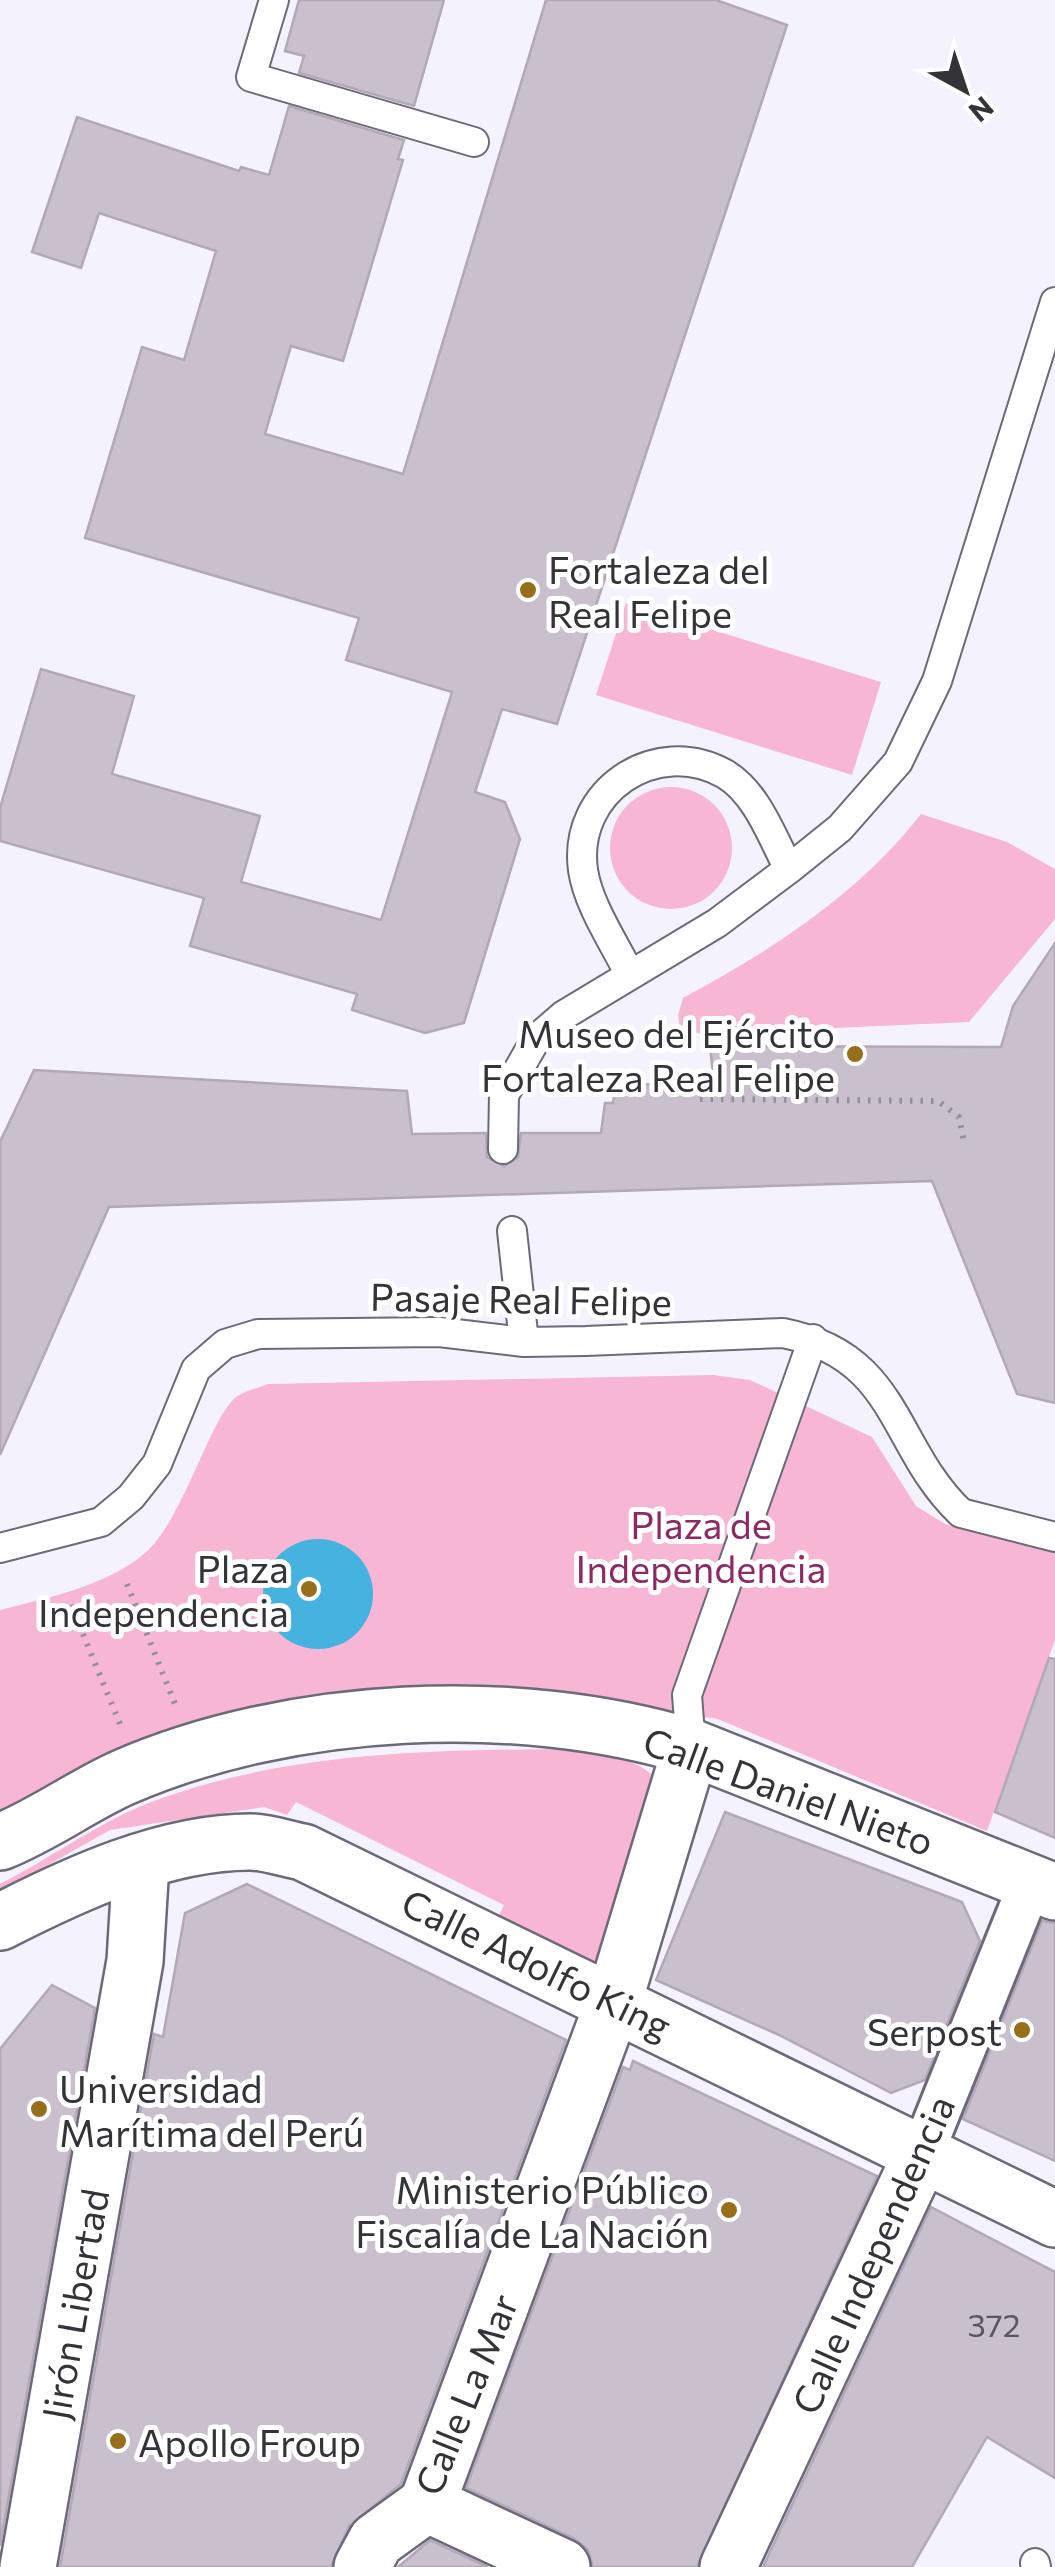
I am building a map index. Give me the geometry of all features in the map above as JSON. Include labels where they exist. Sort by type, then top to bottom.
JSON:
[{"type":"street","name":"Calle Daniel Nieto","points":[[0,1842],[122,1778],[247,1736],[388,1715],[583,1724],[650,1734],[1043,1887]]},
{"type":"street","name":"Calle La Mar","points":[[362,2567],[376,2541],[427,2504],[614,2001],[691,1747]]},
{"type":"street","name":"Calle Adolfo King","points":[[0,1922],[140,1863],[195,1847],[252,1842],[303,1852],[923,2151],[1055,2219]]},
{"type":"street","name":"Jirón Libertad","points":[[28,2567],[135,1961],[140,1863]]},
{"type":"street","name":"Calle Independencia","points":[[728,2567],[1043,1887]]},
{"type":"street","points":[[427,2504],[562,2567]]},
{"type":"lane","points":[[274,0],[252,78],[474,142]]},
{"type":"lane","points":[[503,1149],[504,1095],[536,1039],[564,1015],[717,923],[840,828],[898,762],[938,682],[1055,302]]},
{"type":"lane","points":[[630,976],[583,873],[584,835],[597,802],[624,775],[653,762],[693,761],[727,776],[752,800],[788,868]]},
{"type":"lane","points":[[512,1231],[524,1342]]},
{"type":"lane","name":"Pasaje Real Felipe","points":[[0,1548],[101,1522],[131,1497],[157,1464],[196,1370],[225,1344],[258,1334],[439,1332],[524,1342],[783,1333],[813,1339],[851,1359],[892,1408],[961,1512],[1055,1538]]},
{"type":"lane","points":[[691,1747],[687,1695],[813,1339]]},
{"type":"path","points":[[700,1098],[938,1100],[959,1116],[964,1141]]},
{"type":"path","points":[[127,1584],[180,1716]]},
{"type":"path","points":[[71,1605],[125,1736]]},
{"type":"green space","points":[[626,603],[881,682],[852,775],[596,695]]},
{"type":"green space","points":[[671,787],[694,792],[714,805],[727,825],[732,848],[727,871],[714,891],[694,904],[671,909],[648,904],[628,891],[615,871],[610,848],[615,825],[628,805],[648,792]]},
{"type":"green space","points":[[921,814],[1007,842],[1055,869],[1055,919],[969,1022],[702,1034],[680,1028],[678,1015],[683,998],[781,940],[842,895],[897,843]]},
{"type":"green space","name":"Plaza de Independencia","points":[[713,1375],[750,1380],[872,1437],[916,1506],[945,1524],[1055,1553],[1055,1640],[987,1831],[718,1719],[570,1696],[406,1694],[0,1821],[0,1610],[94,1583],[144,1554],[172,1517],[218,1422],[239,1395],[268,1384]]},
{"type":"green space","points":[[569,1749],[633,1763],[664,1787],[605,1963],[591,1966],[496,1922],[504,1905],[296,1802],[287,1815],[264,1807],[110,1830],[0,1892],[0,1884],[114,1819],[154,1801],[255,1772],[411,1753]]},
{"type":"water","points":[[318,1539],[339,1543],[357,1555],[369,1573],[373,1594],[369,1615],[357,1633],[339,1645],[318,1649],[297,1645],[279,1633],[267,1615],[263,1594],[267,1573],[279,1555],[297,1543]]},
{"type":"building","points":[[299,0],[444,0],[414,106],[299,73],[304,56],[285,51]]},
{"type":"building","points":[[546,0],[716,0],[787,25],[557,724],[502,709],[475,792],[505,802],[520,839],[464,1023],[425,1033],[352,1010],[357,994],[190,946],[204,898],[0,841],[0,808],[41,669],[134,696],[112,774],[260,816],[241,882],[381,920],[452,692],[346,660],[359,618],[85,538],[142,347],[184,360],[216,251],[99,213],[81,268],[32,252],[77,117],[239,171],[241,167],[269,175],[289,106],[404,140],[398,159],[403,160],[343,361],[291,346],[265,434],[403,474]]},
{"type":"building","points":[[1055,943],[1055,1403],[1017,1394],[932,1181],[109,1207],[0,1455],[0,1142],[34,1070],[407,1091],[412,1134],[486,1133],[487,1157],[504,1166],[518,1157],[521,1133],[601,1133],[605,1103],[613,1103],[616,1085],[714,1083],[710,1046],[1001,1047],[1013,1006]]},
{"type":"building","points":[[1049,1658],[1055,1659],[1055,1838],[995,1812]]},
{"type":"building","points":[[725,1812],[962,1902],[980,1941],[925,2080],[891,2093],[779,2035],[656,1980]]},
{"type":"building","points":[[247,1884],[566,2040],[401,2484],[349,2526],[331,2567],[60,2567],[154,2034],[163,2037],[185,1913]]},
{"type":"building","name":"Serpost","points":[[1042,1921],[1055,1923],[1055,2161],[963,2119]]},
{"type":"building","points":[[52,1985],[95,2008],[0,2546],[0,2049]]},
{"type":"building","points":[[633,2061],[877,2176],[697,2567],[593,2567],[588,2550],[575,2539],[466,2488],[623,2067],[630,2070]]},
{"type":"building","points":[[931,2207],[1055,2272],[1055,2478],[987,2437],[912,2567],[763,2567]]},
{"type":"building","points":[[430,2540],[488,2567],[398,2567]]},
{"type":"place","name":"Fortaleza del Real Felipe","points":[[528,590]]},
{"type":"place","name":"Museo del Ejército Fortaleza Real Felipe","points":[[855,1054]]},
{"type":"place","name":"Plaza Independencia","points":[[309,1589]]},
{"type":"place","name":"Serpost","points":[[1022,2030]]},
{"type":"place","name":"Universidad Marítima del Perú","points":[[39,2109]]},
{"type":"place","name":"Ministerio Público Fiscalía de La Nación","points":[[729,2210]]},
{"type":"place","name":"Apollo Froup","points":[[118,2441]]}]
